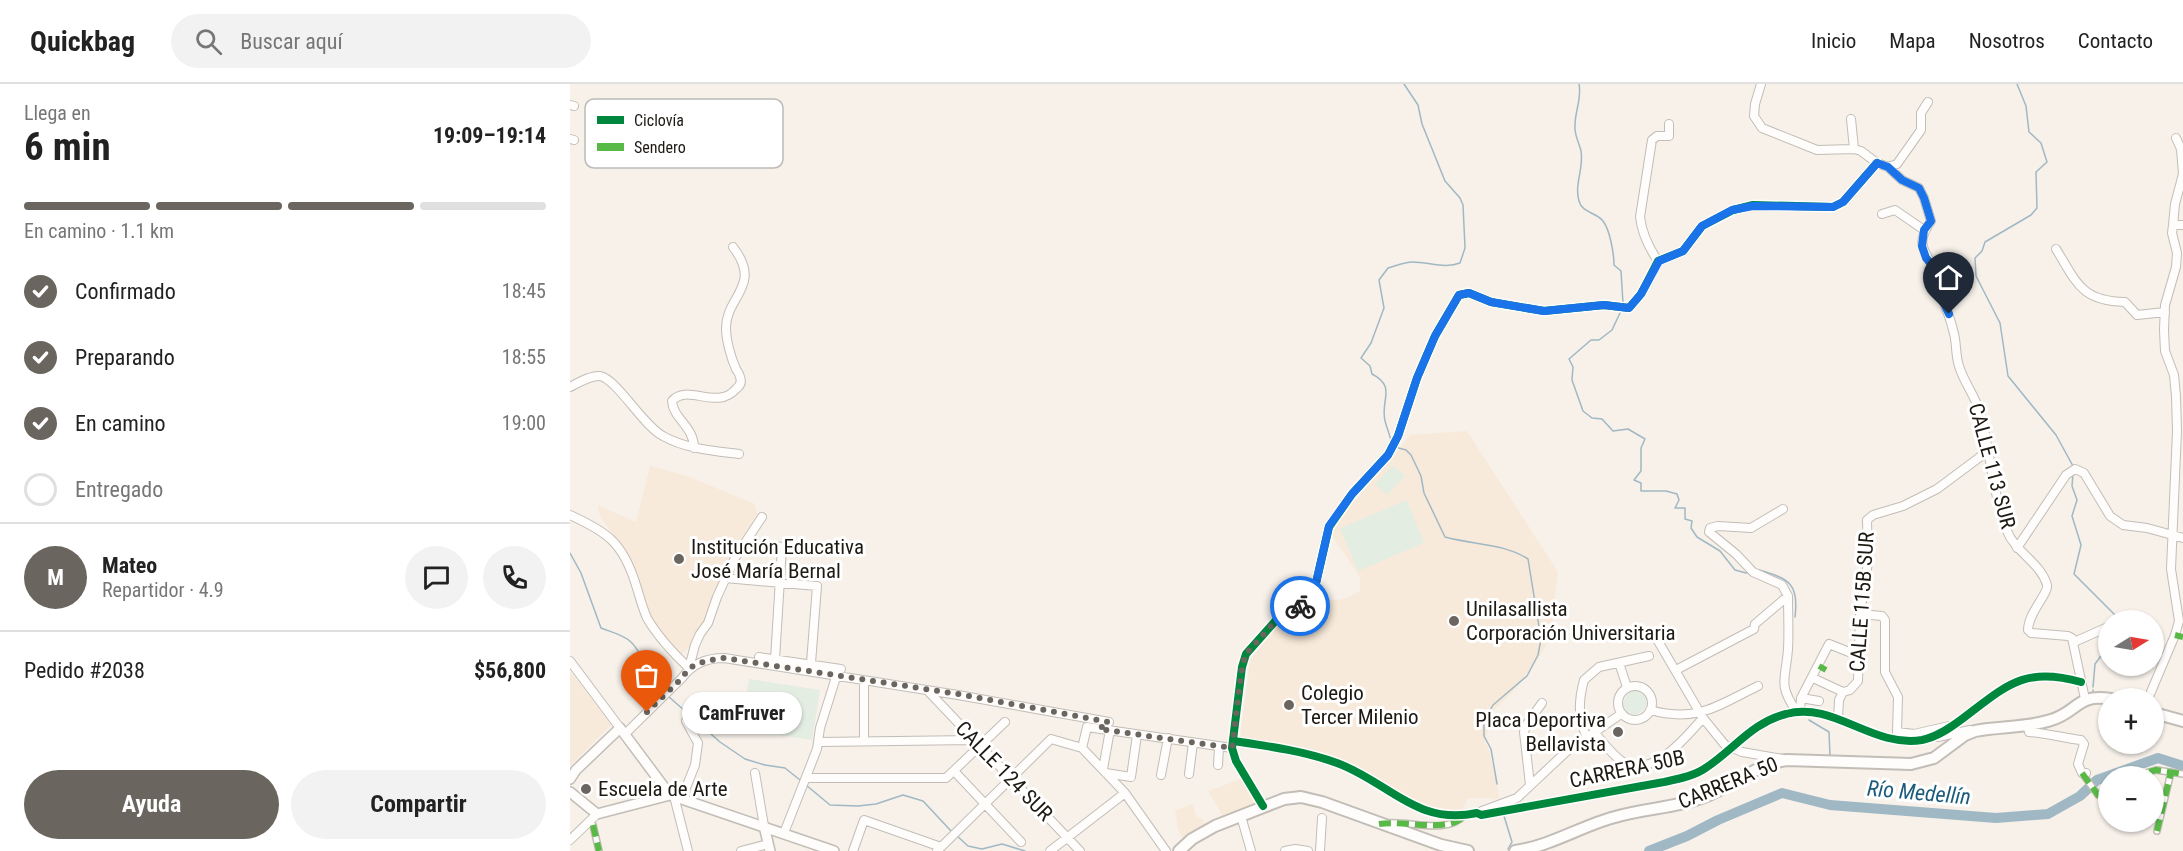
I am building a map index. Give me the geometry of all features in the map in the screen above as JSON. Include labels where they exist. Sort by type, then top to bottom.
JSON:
[{"type":"main road","points":[[2085,699],[2098,697]]},
{"type":"main road","name":"CARRERA 50","points":[[1515,851],[1542,845],[1612,817],[1670,807],[1700,799],[1769,763],[1787,760],[1911,764],[1934,758],[1965,735],[1979,730],[2052,720],[2085,699]]},
{"type":"main road","points":[[2164,716],[2183,721]]},
{"type":"main road","points":[[1179,851],[1198,835],[1263,806],[1284,799],[1310,798],[1440,845],[1468,851]]},
{"type":"street","points":[[1761,84],[1754,116],[1762,128],[1817,150],[1854,149],[1851,119]]},
{"type":"street","points":[[1888,167],[1897,164],[1921,130],[1921,113],[1928,102]]},
{"type":"street","points":[[1659,261],[1650,249],[1640,217],[1652,140],[1657,136],[1669,136],[1669,124]]},
{"type":"street","points":[[2153,688],[2179,621],[2172,569],[2179,455],[2174,375],[2165,351],[2164,312],[2177,254],[2172,234],[2175,204],[2183,174],[2181,149],[2176,138]]},
{"type":"street","name":"CALLE 113 SUR","points":[[1854,149],[1888,167],[1902,180],[1919,188],[1922,192],[1931,216],[1931,221],[1924,230],[1922,246],[1926,258],[1934,267],[1939,292],[1949,314],[1959,368],[1974,395],[1980,413],[2000,509],[2008,533],[2043,577],[2047,586],[2047,591],[2032,613],[2028,630],[2031,633],[2068,636],[2074,642]]},
{"type":"street","points":[[1263,806],[1236,760],[1232,745],[1242,667],[1246,654],[1278,618],[1307,603],[1313,596],[1329,526],[1352,494],[1388,455],[1398,436],[1417,378],[1455,299],[1459,295],[1469,293],[1491,302],[1544,311],[1604,305],[1629,308],[1641,294],[1659,261],[1683,251],[1702,226],[1732,210],[1753,206],[1833,207],[1843,202],[1877,163]]},
{"type":"street","points":[[1882,214],[1895,210],[1924,230]]},
{"type":"street","points":[[2173,225],[2183,225]]},
{"type":"street","points":[[694,448],[694,440],[690,431],[674,410],[672,401],[678,395],[717,399],[733,393],[741,382],[726,331],[727,317],[742,291],[743,283],[743,262],[733,247]]},
{"type":"street","points":[[2056,249],[2082,290],[2092,296],[2106,302],[2125,302],[2137,315],[2164,312]]},
{"type":"street","points":[[570,387],[593,377],[603,377],[656,432],[694,448],[739,454]]},
{"type":"street","name":"CALLE 115B SUR","points":[[1838,719],[1839,700],[1843,692],[1850,690],[1858,681],[1860,614],[1868,562],[1867,520],[1873,515],[1903,506],[1937,489],[1988,452]]},
{"type":"street","points":[[2018,548],[2066,475],[2074,470],[2084,473],[2110,516],[2124,525],[2147,528],[2183,538]]},
{"type":"street","points":[[1784,509],[1751,528],[1718,526],[1710,528],[1709,532],[1737,554],[1753,572],[1782,585],[1788,596],[1788,649],[1783,680],[1788,700],[1799,711]]},
{"type":"street","points":[[570,515],[606,534],[621,550],[629,562],[646,615],[670,650],[689,668]]},
{"type":"street","points":[[689,668],[695,645],[708,623],[725,578],[735,558],[762,517]]},
{"type":"street","points":[[745,543],[782,547],[775,659]]},
{"type":"street","points":[[725,578],[817,586],[811,663]]},
{"type":"street","points":[[1676,670],[1754,629],[1755,624],[1788,596]]},
{"type":"street","points":[[1860,614],[1882,616],[1885,620],[1885,672],[1898,697],[1896,730],[1898,733],[1914,734],[1952,727]]},
{"type":"street","points":[[2085,699],[2076,662],[2074,642],[2098,631]]},
{"type":"street","points":[[1658,640],[1702,716],[1725,745],[1742,752],[1787,760]]},
{"type":"street","points":[[1799,711],[1802,698],[1829,644],[1849,652],[1858,652]]},
{"type":"street","points":[[570,779],[576,770],[666,694],[689,668],[710,655],[811,663],[864,681],[958,694],[1110,726]]},
{"type":"street","points":[[1649,656],[1599,667],[1584,680],[1580,707],[1581,728],[1624,762],[1632,765],[1656,761],[1675,748],[1702,716],[1758,686]]},
{"type":"street","points":[[689,668],[705,661],[724,658],[839,671]]},
{"type":"street","points":[[570,662],[622,731],[676,796],[688,851]]},
{"type":"street","points":[[1619,663],[1627,687]]},
{"type":"street","points":[[784,833],[819,742],[820,728],[839,671]]},
{"type":"street","name":"CARRERA 50B","points":[[1110,726],[1137,735],[1219,747],[1232,745],[1306,754],[1363,774],[1403,800],[1426,811],[1440,815],[1478,813],[1481,815],[1672,781],[1706,769],[1769,719],[1799,711],[1822,713],[1869,733],[1902,742],[1934,737],[1952,727],[1998,691],[2017,681],[2052,676],[2081,682]]},
{"type":"street","points":[[1813,678],[1843,692]]},
{"type":"street","points":[[864,681],[864,741]]},
{"type":"street","points":[[1641,686],[1647,690],[1652,703],[1650,710],[1645,717],[1637,720],[1628,719],[1621,714],[1619,703],[1621,693],[1627,687],[1641,686]]},
{"type":"street","name":"CALLE 124 SUR","points":[[928,691],[1080,851]]},
{"type":"street","points":[[1802,698],[1819,701]]},
{"type":"street","points":[[1530,785],[1524,732],[1542,703]]},
{"type":"street","points":[[1650,710],[1679,716],[1702,716]]},
{"type":"street","points":[[1478,813],[1517,798],[1566,752],[1621,714]]},
{"type":"street","points":[[676,796],[695,765],[698,743],[686,721]]},
{"type":"street","points":[[805,781],[946,778],[977,743],[1005,722]]},
{"type":"street","points":[[2028,724],[2029,732],[2081,740],[2084,744],[2078,764],[2085,776],[2098,790]]},
{"type":"street","points":[[1082,748],[1087,727],[1099,729],[1110,726]]},
{"type":"street","points":[[1105,771],[1110,726]]},
{"type":"street","points":[[1934,737],[1965,730],[1979,730]]},
{"type":"street","points":[[1105,771],[1131,777],[1137,735]]},
{"type":"street","points":[[1161,775],[1168,738]]},
{"type":"street","points":[[853,851],[864,820],[939,849],[1051,739],[1082,748],[1125,793],[1166,851]]},
{"type":"street","points":[[819,742],[977,743]]},
{"type":"street","points":[[1189,774],[1193,743]]},
{"type":"street","points":[[1218,765],[1219,747]]},
{"type":"street","points":[[954,771],[1021,842]]},
{"type":"street","points":[[2164,771],[2183,774]]},
{"type":"street","points":[[2164,802],[2171,772]]},
{"type":"street","points":[[741,851],[769,848],[755,773]]},
{"type":"street","points":[[570,792],[597,814]]},
{"type":"street","points":[[1050,851],[1125,793]]},
{"type":"street","points":[[570,840],[597,814],[676,796],[834,851]]},
{"type":"street","points":[[1380,824],[1390,822],[1449,825],[1459,822],[1465,815]]},
{"type":"street","points":[[1241,816],[1251,851]]},
{"type":"street","points":[[1320,851],[1322,818]]},
{"type":"street","points":[[593,825],[599,851]]},
{"type":"street","points":[[1285,851],[1295,849],[1308,851]]},
{"type":"shaded area","name":"Unilasallista Corporación Universitaria","points":[[1467,431],[1558,572],[1550,639],[1513,692],[1492,712],[1485,743],[1489,750],[1500,800],[1468,798],[1462,811],[1442,813],[1413,803],[1359,769],[1338,759],[1313,751],[1240,738],[1250,661],[1278,622],[1288,617],[1315,613],[1314,602],[1344,599],[1360,591],[1360,577],[1331,534],[1346,511],[1410,435]]},
{"type":"shaded area","points":[[1393,465],[1405,476],[1387,495],[1375,484]]},
{"type":"shaded area","name":"Institución Educativa José María Bernal","points":[[650,466],[687,476],[755,504],[757,514],[730,556],[694,644],[680,655],[652,620],[629,556],[601,518],[598,510],[598,505],[636,522]]},
{"type":"shaded area","points":[[1407,500],[1424,543],[1358,571],[1340,528]]},
{"type":"shaded area","points":[[570,671],[611,725],[570,766]]},
{"type":"shaded area","points":[[749,679],[820,690],[812,740],[741,729]]},
{"type":"shaded area","points":[[1629,689],[1640,692],[1648,699],[1642,711],[1632,715],[1624,712],[1623,703]]},
{"type":"shaded area","points":[[1241,779],[1258,803],[1224,818],[1208,791]]},
{"type":"shaded area","points":[[1193,804],[1196,816],[1203,820],[1205,825],[1183,839],[1178,830],[1175,810]]},
{"type":"waterway","points":[[1392,444],[1384,413],[1386,389],[1380,379],[1372,374],[1370,366],[1361,358],[1371,343],[1384,308],[1379,280],[1388,268],[1406,263],[1437,265],[1460,263],[1465,248],[1463,205],[1445,181],[1422,124],[1418,105],[1404,84]]},
{"type":"waterway","points":[[1579,84],[1580,94],[1575,120],[1582,158],[1578,189],[1579,201],[1583,208],[1600,218],[1608,230],[1614,265],[1621,271],[1623,303]]},
{"type":"waterway","points":[[2017,84],[2026,106],[2029,132],[2041,143],[2047,162],[2036,172],[2037,208],[2031,215],[1985,242],[1982,251],[1975,258],[1976,276],[2000,323],[2008,376],[2056,435],[2073,466]]},
{"type":"waterway","points":[[1620,313],[1612,330],[1599,340],[1591,340],[1569,359],[1573,367],[1572,380],[1583,411],[1592,418],[1602,419],[1613,431],[1628,429],[1645,439],[1641,448],[1641,471],[1634,480],[1641,483],[1641,491],[1666,491],[1677,494],[1679,500],[1675,508],[1685,508],[1685,519],[1692,521],[1691,528],[1697,537],[1720,551],[1735,570],[1746,573],[1750,571]]},
{"type":"waterway","points":[[1395,447],[1406,450],[1411,455],[1421,476],[1424,493],[1445,537],[1498,547],[1528,559],[1541,639],[1538,655],[1527,676],[1493,705],[1484,721],[1484,736],[1491,749],[1497,784]]},
{"type":"waterway","points":[[2073,474],[2072,486],[2077,500],[2072,516],[2081,545],[2074,574],[2110,610]]},
{"type":"waterway","points":[[570,553],[581,573],[601,628],[631,642],[640,654],[654,682],[665,693]]},
{"type":"waterway","points":[[1759,570],[1778,576],[1790,584],[1794,590],[1795,617]]},
{"type":"waterway","points":[[2093,687],[2095,664],[2098,660]]},
{"type":"waterway","points":[[668,696],[720,742],[745,759],[785,768],[800,780]]},
{"type":"waterway","points":[[1809,720],[1829,732],[1830,756]]},
{"type":"waterway","name":"Río Medellín","points":[[1649,851],[1782,793],[1830,805],[1996,818],[2048,814],[2080,796],[2097,780],[2158,758],[2183,766]]},
{"type":"waterway","points":[[806,785],[830,805],[876,804],[903,795],[923,801],[952,832]]},
{"type":"waterway","points":[[1504,816],[1512,842],[1508,849]]},
{"type":"waterway","points":[[956,835],[968,846],[982,849],[1002,844],[1025,851]]},
{"type":"marked path","points":[[2175,635],[2183,637]]},
{"type":"marked path","points":[[1819,666],[1826,670]]},
{"type":"marked path","points":[[2164,771],[2183,774]]},
{"type":"marked path","points":[[2164,802],[2171,772]]},
{"type":"marked path","points":[[2082,773],[2098,795]]},
{"type":"marked path","points":[[1379,824],[1436,825],[1456,822],[1463,817]]},
{"type":"marked path","points":[[593,825],[599,851]]},
{"type":"cycle path","points":[[1263,806],[1236,761],[1232,748],[1242,667],[1246,654],[1278,618],[1307,603],[1313,596],[1329,527],[1352,494],[1388,455],[1398,436],[1417,378],[1435,336],[1459,295],[1469,293],[1491,302],[1544,311],[1604,305],[1629,308],[1641,294],[1658,261],[1683,251],[1702,226],[1733,210],[1753,205],[1833,207],[1843,202],[1877,163]]},
{"type":"cycle path","points":[[1233,741],[1299,752],[1337,763],[1420,808],[1437,813],[1456,815],[1477,813],[1481,815],[1692,775],[1717,760],[1764,723],[1786,714],[1804,712],[1820,714],[1886,737],[1903,741],[1922,740],[1948,729],[1991,697],[2016,682],[2044,676],[2081,682]]},
{"type":"way so far","points":[[647,712],[682,678],[689,668],[705,661],[724,658],[958,694],[1109,722],[1099,729],[1232,748],[1242,667],[1246,654],[1278,618],[1300,606]]},
{"type":"place","name":"Institución Educativa José María Bernal","points":[[679,559]]},
{"type":"place","name":"Unilasallista Corporación Universitaria","points":[[1454,621]]},
{"type":"place","name":"Colegio Tercer Milenio","points":[[1289,705]]},
{"type":"place","name":"CamFruver","points":[[647,712]]},
{"type":"place","name":"Placa Deportiva Bellavista","points":[[1618,732]]},
{"type":"place","name":"Escuela de Arte","points":[[586,789]]},
{"type":"route","points":[[1300,606],[1307,603],[1313,596],[1329,526],[1352,494],[1388,455],[1398,436],[1417,378],[1435,336],[1459,295],[1469,293],[1491,302],[1544,311],[1604,305],[1629,308],[1641,294],[1659,261],[1683,251],[1702,226],[1732,210],[1753,206],[1833,207],[1843,202],[1877,163],[1888,167],[1902,180],[1919,188],[1922,192],[1931,216],[1931,221],[1924,230],[1922,246],[1926,258],[1934,267],[1939,292],[1949,314]]}]
